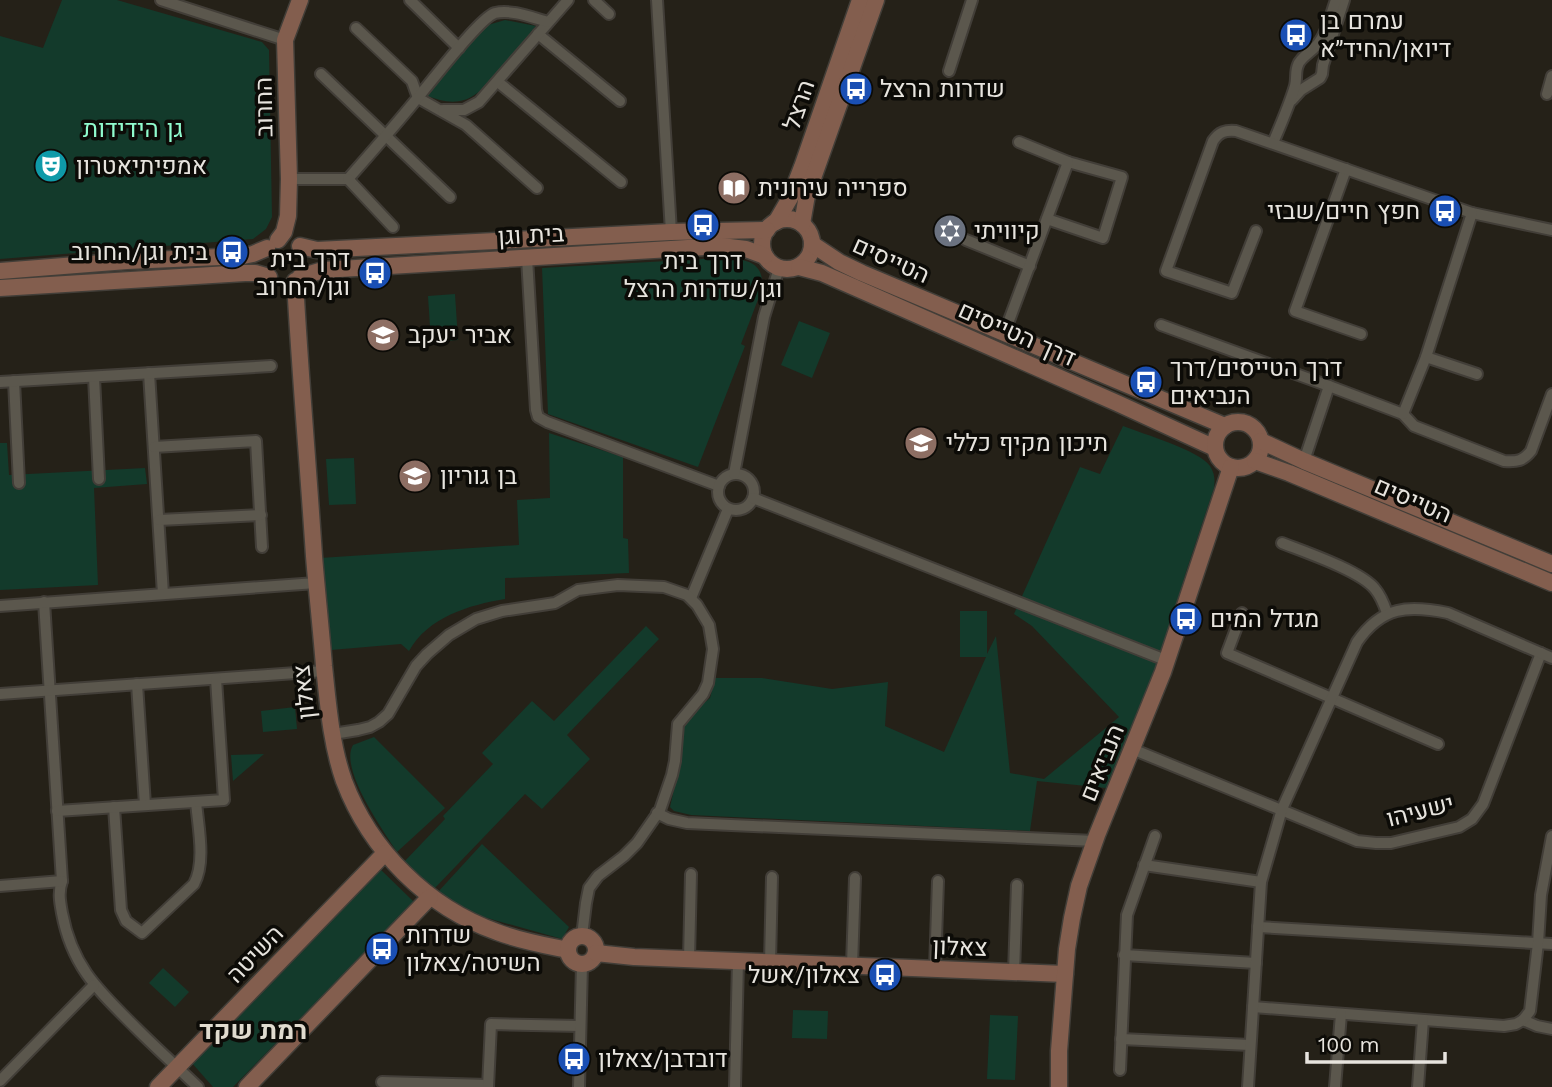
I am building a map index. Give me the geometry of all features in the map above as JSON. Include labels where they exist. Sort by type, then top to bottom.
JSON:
[{"type":"main road","name":"החרוב","points":[[299,245],[290,228],[288,216],[285,40],[300,0]]},
{"type":"main road","name":"הרצל","points":[[771,226],[790,198],[860,0]]},
{"type":"main road","name":"הרצל","points":[[802,224],[807,195],[876,0]]},
{"type":"main road","name":"החרוב","points":[[272,244],[284,232],[288,216]]},
{"type":"main road","points":[[787,219],[802,224],[809,233],[812,244],[809,256],[799,267],[791,269],[779,268],[769,262],[762,248],[762,240],[771,226],[787,219]]},
{"type":"main road","name":"בית וגן","points":[[299,245],[317,250],[771,226]]},
{"type":"main road","points":[[0,271],[127,261],[243,256],[288,239],[299,245],[307,261],[304,272],[293,281],[278,282],[255,273],[245,273],[0,288]]},
{"type":"main road","points":[[269,277],[262,265],[262,258],[272,244]]},
{"type":"main road","name":"הטייסים","points":[[812,244],[838,262],[862,273],[1225,426]]},
{"type":"main road","name":"בית וגן","points":[[293,281],[323,271],[721,246],[746,249],[765,256]]},
{"type":"main road","name":"דרך הטייסים","points":[[799,267],[822,273],[1215,448]]},
{"type":"main road","name":"צאלון","points":[[293,281],[324,671],[343,779],[362,819],[385,853],[430,897],[457,914],[496,932],[568,950]]},
{"type":"main road","points":[[1235,422],[1246,423],[1255,428],[1261,441],[1260,452],[1255,461],[1242,467],[1231,467],[1220,458],[1215,448],[1218,434],[1225,426],[1235,422]]},
{"type":"main road","name":"הטייסים","points":[[1261,441],[1552,564]]},
{"type":"main road","name":"הטייסים","points":[[1255,461],[1289,472],[1552,583]]},
{"type":"main road","name":"הנביאים","points":[[1059,1087],[1059,1051],[1068,942],[1081,878],[1168,661],[1231,467]]},
{"type":"main road","name":"השיטה","points":[[158,1087],[385,853]]},
{"type":"main road","points":[[247,1087],[430,897]]},
{"type":"main road","points":[[582,936],[594,942],[596,953],[591,962],[582,964],[573,960],[568,950],[573,941],[582,936]]},
{"type":"main road","name":"צאלון","points":[[596,953],[634,957],[1065,974]]},
{"type":"street","points":[[160,0],[285,40]]},
{"type":"street","points":[[410,0],[459,48]]},
{"type":"street","points":[[418,98],[443,110],[464,110],[479,102],[568,0]]},
{"type":"street","points":[[594,0],[610,14]]},
{"type":"street","points":[[657,0],[671,232]]},
{"type":"street","points":[[949,71],[972,0]]},
{"type":"street","points":[[1273,143],[1298,74],[1299,61],[1314,50],[1324,36],[1336,0]]},
{"type":"street","points":[[1288,105],[1301,90],[1320,78],[1343,0]]},
{"type":"street","points":[[495,13],[497,1]]},
{"type":"street","points":[[348,179],[488,17],[495,13],[509,12],[548,22]]},
{"type":"street","points":[[356,28],[412,81],[418,98],[466,125],[537,188]]},
{"type":"street","points":[[538,34],[620,101]]},
{"type":"street","points":[[1306,56],[1318,58],[1323,65]]},
{"type":"street","points":[[321,74],[450,197]]},
{"type":"street","points":[[1298,74],[1303,80],[1312,82]]},
{"type":"street","points":[[1547,94],[1552,76]]},
{"type":"street","points":[[498,82],[621,182]]},
{"type":"street","points":[[1256,231],[1232,293],[1166,271],[1213,141],[1222,131],[1236,131],[1273,143],[1472,213],[1552,230]]},
{"type":"street","points":[[1018,142],[1068,162],[1122,177],[1103,238],[1047,219]]},
{"type":"street","points":[[1004,334],[1068,162]]},
{"type":"street","points":[[1346,169],[1295,310],[1362,334]]},
{"type":"street","points":[[289,179],[348,179],[393,227]]},
{"type":"street","points":[[1403,414],[1426,357],[1472,213]]},
{"type":"street","points":[[966,240],[1030,265]]},
{"type":"street","points":[[527,258],[537,416],[719,486]]},
{"type":"street","points":[[734,474],[761,328],[779,268]]},
{"type":"street","points":[[1161,325],[1403,414],[1414,426],[1504,461],[1516,462],[1531,451],[1552,394]]},
{"type":"street","points":[[1426,357],[1477,374]]},
{"type":"street","points":[[0,382],[271,366]]},
{"type":"street","points":[[149,373],[163,594]]},
{"type":"street","points":[[94,377],[100,479]]},
{"type":"street","points":[[14,381],[19,483]]},
{"type":"street","points":[[1304,461],[1329,386]]},
{"type":"street","points":[[154,447],[256,441],[262,547]]},
{"type":"street","points":[[734,474],[750,481],[754,486],[754,498],[746,508],[734,511],[719,501],[718,495],[723,479],[734,474]]},
{"type":"street","points":[[754,498],[1168,661]]},
{"type":"street","points":[[691,598],[728,509]]},
{"type":"street","points":[[159,520],[261,515]]},
{"type":"street","points":[[1282,543],[1360,576],[1374,586],[1387,613]]},
{"type":"street","points":[[0,606],[316,583]]},
{"type":"street","points":[[333,734],[370,727],[379,722],[388,714],[416,666],[437,645],[464,625],[476,620],[502,611],[555,603],[578,590],[618,584],[673,590],[691,598],[709,625],[713,649],[708,683],[703,694],[678,724],[672,775],[657,813],[637,843],[598,876],[589,888],[582,936]]},
{"type":"street","points":[[44,602],[62,881],[58,890],[66,929],[74,953],[94,985],[198,1087]]},
{"type":"street","points":[[1248,1087],[1261,882],[1282,809],[1357,642],[1367,627],[1387,613],[1430,609],[1448,613],[1552,657]]},
{"type":"street","points":[[1242,613],[1227,653],[1438,744]]},
{"type":"street","name":"ישעיהו","points":[[1132,749],[1357,841],[1391,842],[1460,827],[1472,819],[1483,804],[1541,653]]},
{"type":"street","points":[[0,694],[324,671]]},
{"type":"street","points":[[57,811],[224,800],[216,679]]},
{"type":"street","points":[[137,684],[145,805]]},
{"type":"street","points":[[114,807],[121,909],[126,921],[142,933],[194,884],[198,876],[200,862],[196,802]]},
{"type":"street","points":[[657,813],[687,823],[1095,841]]},
{"type":"street","points":[[1120,1070],[1127,915],[1155,836]]},
{"type":"street","points":[[1253,1007],[1504,1026],[1523,1020],[1530,1011],[1541,895],[1552,836]]},
{"type":"street","points":[[1144,865],[1261,882]]},
{"type":"street","points":[[689,959],[691,874]]},
{"type":"street","points":[[770,962],[772,877]]},
{"type":"street","points":[[852,965],[855,878]]},
{"type":"street","points":[[0,886],[62,881]]},
{"type":"street","points":[[934,968],[938,881]]},
{"type":"street","points":[[1014,972],[1017,885]]},
{"type":"street","points":[[1258,927],[1552,944]]},
{"type":"street","points":[[1124,955],[1256,963]]},
{"type":"street","points":[[735,1087],[738,961]]},
{"type":"street","points":[[579,1087],[582,964]]},
{"type":"street","points":[[0,1081],[94,985]]},
{"type":"street","points":[[1335,1087],[1341,1014]]},
{"type":"street","points":[[1418,1087],[1423,1020]]},
{"type":"street","points":[[1523,1020],[1552,1029]]},
{"type":"street","points":[[382,1082],[488,1086],[491,1024],[580,1026]]},
{"type":"street","points":[[1121,1039],[1251,1045]]},
{"type":"green space","name":"גן הידידות","points":[[62,0],[117,0],[262,42],[269,50],[272,217],[266,229],[253,239],[0,259],[0,36],[43,48]]},
{"type":"green space","points":[[505,20],[536,26],[483,89],[459,101],[450,102],[427,96],[476,36],[488,25]]},
{"type":"green space","points":[[721,258],[751,263],[760,272],[762,289],[741,344],[745,346],[698,467],[548,414],[542,268]]},
{"type":"green space","points":[[455,294],[458,340],[431,342],[428,296]]},
{"type":"green space","points":[[799,321],[830,333],[812,378],[781,365]]},
{"type":"green space","points":[[1123,426],[1170,443],[1204,460],[1214,474],[1214,488],[1163,649],[1106,788],[1037,781],[1030,831],[691,815],[674,811],[670,807],[680,763],[685,719],[710,698],[715,678],[762,678],[832,689],[888,682],[885,726],[944,752],[986,657],[960,657],[960,611],[987,611],[987,654],[996,636],[1010,773],[1044,779],[1119,717],[1032,626],[1014,614],[1080,467],[1100,474]]},
{"type":"green space","points":[[549,433],[623,457],[623,538],[628,539],[629,573],[505,578],[505,599],[464,609],[438,621],[417,639],[409,651],[401,644],[331,650],[320,558],[519,545],[517,500],[550,498]]},
{"type":"green space","points":[[0,443],[7,443],[9,475],[145,468],[147,484],[94,488],[98,585],[0,590]]},
{"type":"green space","points":[[354,458],[356,504],[329,505],[326,459]]},
{"type":"green space","points":[[646,626],[659,639],[567,735],[590,759],[542,809],[525,794],[433,890],[403,863],[493,764],[482,753],[532,701],[554,721]]},
{"type":"green space","points":[[295,707],[297,729],[263,732],[261,711]]},
{"type":"green space","points":[[374,737],[445,808],[397,852],[364,799],[352,769],[350,756],[353,745]]},
{"type":"green space","points":[[264,754],[233,781],[231,755]]},
{"type":"green space","points":[[482,844],[569,927],[562,939],[473,914],[437,893]]},
{"type":"green space","points":[[378,867],[414,902],[233,1087],[213,1087],[191,1062]]},
{"type":"green space","points":[[163,968],[189,992],[175,1007],[149,983]]},
{"type":"green space","points":[[793,1010],[828,1011],[827,1039],[792,1038]]},
{"type":"green space","points":[[990,1015],[1018,1016],[1015,1080],[987,1079]]},
{"type":"place","name":"עמרם בן דיואן/החיד״א","points":[[1296,35]]},
{"type":"place","name":"שדרות הרצל","points":[[856,89]]},
{"type":"place","name":"אמפיתיאטרון","points":[[51,166]]},
{"type":"place","name":"ספרייה עירונית","points":[[734,188]]},
{"type":"place","name":"חפץ חיים/שבזי","points":[[1445,211]]},
{"type":"place","name":"דרך בית וגן/שדרות הרצל","points":[[703,225]]},
{"type":"place","name":"קיוויתי","points":[[950,231]]},
{"type":"place","name":"בית וגן/החרוב","points":[[232,252]]},
{"type":"place","name":"דרך בית וגן/החרוב","points":[[375,273]]},
{"type":"place","name":"אביר יעקב","points":[[383,335]]},
{"type":"place","name":"דרך הטייסים/דרך הנביאים","points":[[1146,382]]},
{"type":"place","name":"תיכון מקיף כללי","points":[[921,443]]},
{"type":"place","name":"בן גוריון","points":[[415,476]]},
{"type":"place","name":"מגדל המים","points":[[1186,619]]},
{"type":"place","name":"שדרות השיטה/צאלון","points":[[382,949]]},
{"type":"place","name":"צאלון/אשל","points":[[885,975]]},
{"type":"place","name":"דובדבן/צאלון","points":[[574,1059]]},
{"type":"district","name":"רמת שקד","points":[[253,1030]]}]
